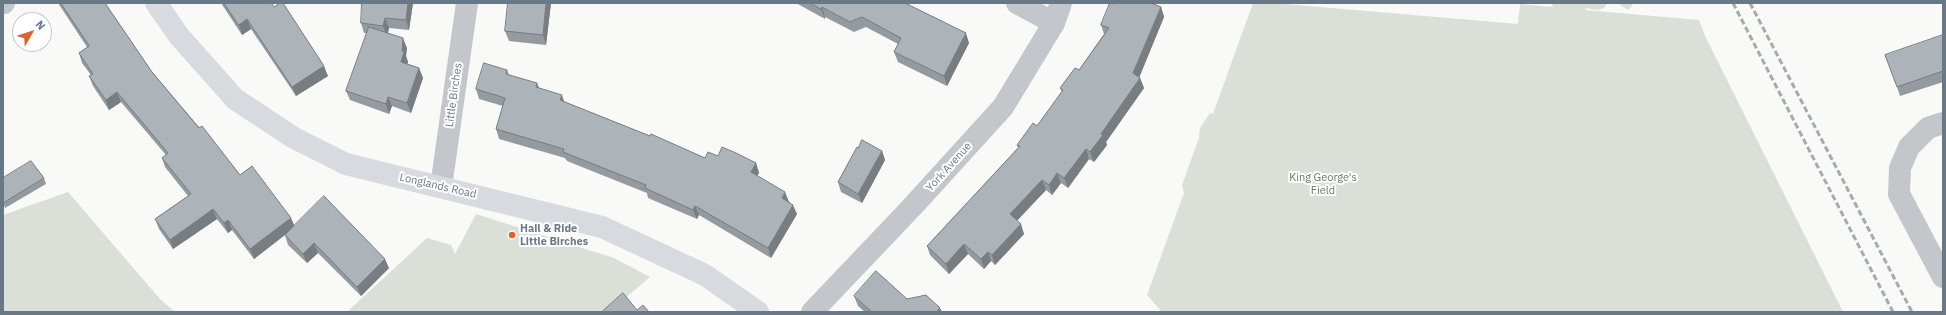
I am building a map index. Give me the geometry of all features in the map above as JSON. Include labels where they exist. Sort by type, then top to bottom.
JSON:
[{"type":"street","name":"Longlands Road","points":[[156,3],[179,36],[235,99],[294,138],[346,164],[602,227],[705,275],[758,312]]},
{"type":"street","name":"Little Birches","points":[[441,187],[467,3]]},
{"type":"street","points":[[1017,3],[1057,13]]},
{"type":"street","name":"York Avenue","points":[[812,312],[912,207],[1003,106],[1057,13]]},
{"type":"street","points":[[1943,123],[1928,128],[1909,147],[1900,168],[1900,194],[1943,276]]},
{"type":"green space","name":"King George's Field","points":[[1253,3],[1274,3],[1518,24],[1520,4],[1553,7],[1551,3],[1607,3],[1604,8],[1596,10],[1587,8],[1585,10],[1699,20],[1706,38],[1843,312],[1162,312],[1147,295],[1184,193],[1182,185],[1199,138],[1200,128],[1210,113],[1213,114]]},
{"type":"green space","points":[[1617,3],[1634,3],[1628,10]]},
{"type":"green space","points":[[68,192],[160,299],[175,312],[3,312],[3,215]]},
{"type":"green space","points":[[476,214],[614,258],[650,277],[609,312],[347,312],[427,238],[451,245],[455,254]]},
{"type":"building","points":[[61,3],[105,3],[152,72],[199,128],[202,126],[240,175],[252,166],[291,218],[250,249],[228,220],[224,223],[213,209],[170,240],[155,219],[191,194],[162,158],[168,153],[117,92],[106,100],[89,76],[93,74],[79,53],[89,46]]},
{"type":"building","points":[[224,3],[271,3],[274,7],[280,3],[283,3],[324,66],[292,87],[247,19],[239,25]]},
{"type":"building","points":[[362,3],[408,3],[406,20],[385,18],[383,26],[361,23]]},
{"type":"building","points":[[508,3],[546,3],[543,35],[505,31]]},
{"type":"building","points":[[811,3],[905,3],[966,33],[944,76],[894,52],[901,38],[862,17],[850,22],[822,7],[821,9]]},
{"type":"building","points":[[1110,3],[1151,3],[1161,7],[1133,73],[1140,78],[1101,134],[1103,135],[1090,152],[1086,149],[1064,178],[1057,173],[1049,185],[1042,180],[1010,214],[1021,224],[992,255],[988,252],[981,259],[964,244],[946,264],[927,246],[1020,146],[1017,145],[1033,123],[1037,126],[1063,90],[1060,88],[1075,68],[1079,70],[1109,28],[1101,25]]},
{"type":"building","points":[[369,27],[403,38],[402,51],[404,52],[401,62],[419,68],[407,103],[388,97],[386,104],[346,91]]},
{"type":"building","points":[[1943,35],[1943,71],[1897,87],[1885,55]]},
{"type":"building","points":[[484,63],[507,70],[506,74],[537,83],[536,87],[562,95],[560,100],[650,136],[651,134],[705,158],[708,152],[718,156],[722,147],[736,153],[756,163],[751,172],[785,192],[782,198],[793,205],[768,248],[695,206],[693,210],[645,188],[646,185],[563,152],[564,149],[496,129],[505,98],[476,89]]},
{"type":"building","points":[[862,140],[882,151],[858,194],[838,182]]},
{"type":"building","points":[[31,161],[44,178],[3,203],[3,178]]},
{"type":"building","points":[[324,196],[385,259],[357,287],[314,243],[303,254],[285,235]]},
{"type":"building","points":[[876,271],[907,299],[926,295],[940,308],[936,312],[872,312],[854,296]]},
{"type":"building","points":[[623,293],[637,310],[643,305],[649,312],[602,312]]},
{"type":"railway","points":[[1733,3],[1893,312]]},
{"type":"railway","points":[[1750,3],[1912,312]]},
{"type":"place","name":"Hail & Ride Little Birches","points":[[512,235]]}]
